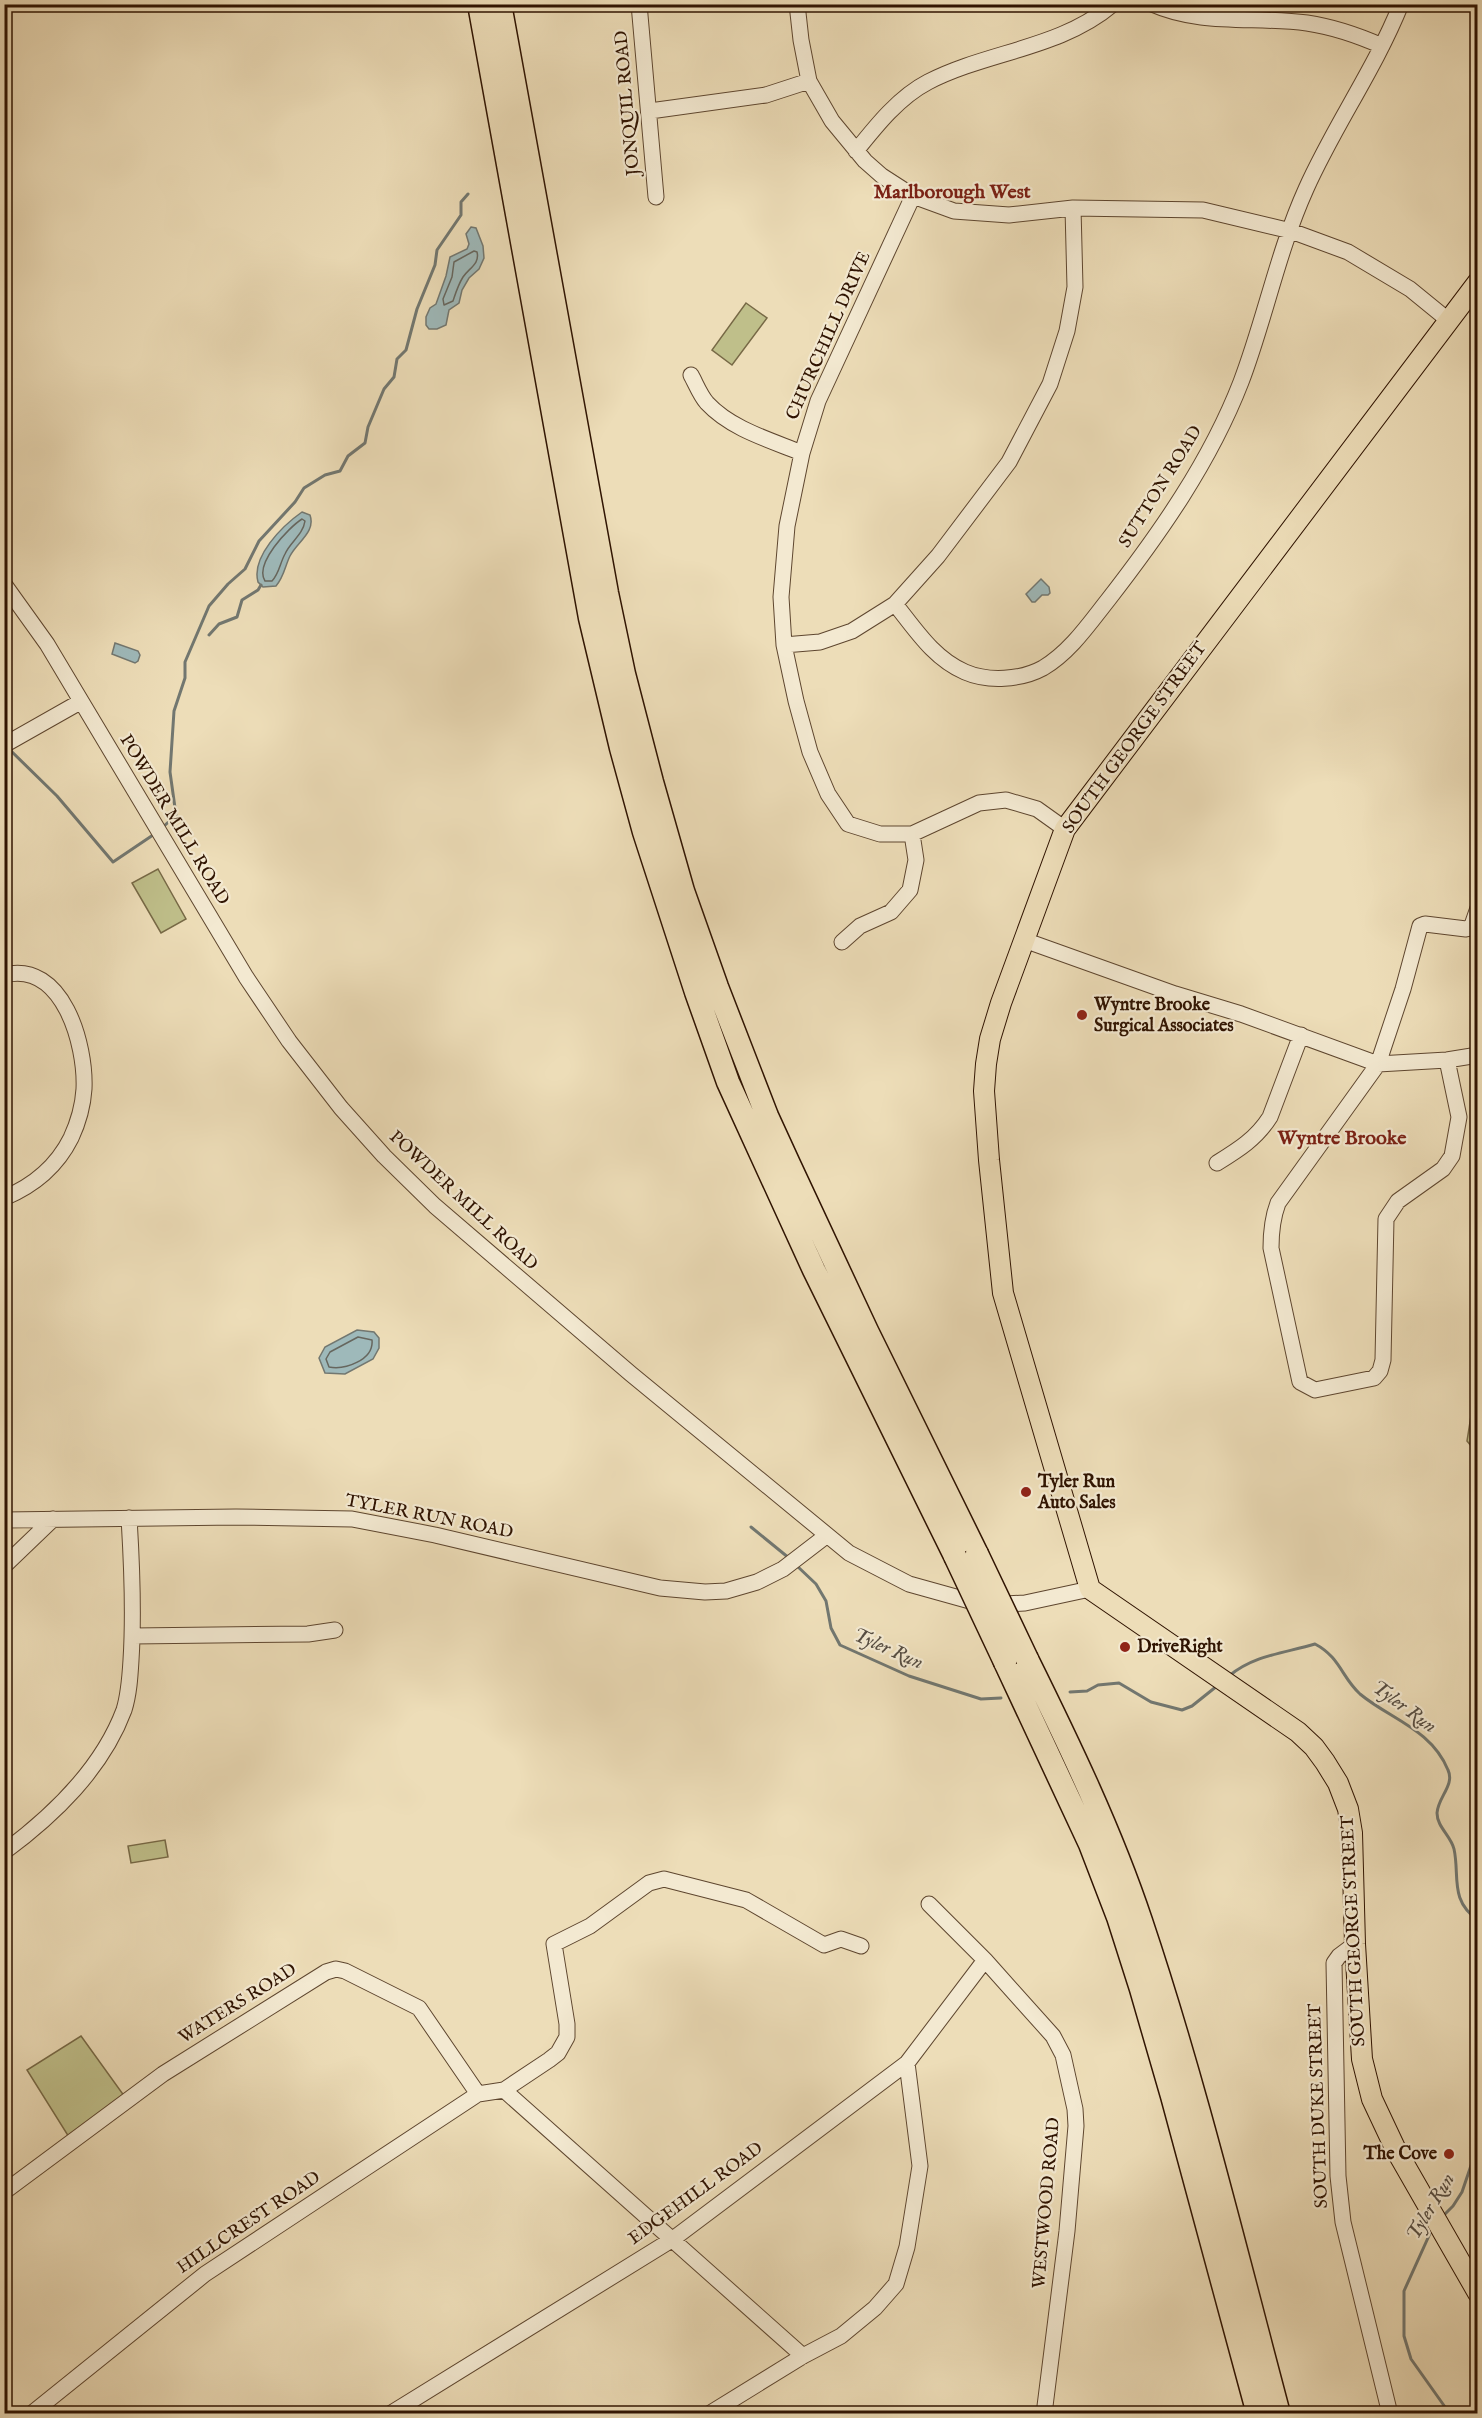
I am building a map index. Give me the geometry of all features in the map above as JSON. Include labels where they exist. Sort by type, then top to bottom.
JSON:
[{"type":"highway","points":[[479,4],[590,618],[644,832],[689,972],[728,1082],[830,1302],[966,1555]]},
{"type":"highway","points":[[500,4],[607,593],[643,750],[683,891],[717,987],[771,1125],[1016,1660],[1118,1917],[1172,2096],[1258,2414]]},
{"type":"highway","points":[[1016,1660],[1061,1728],[1102,1820],[1141,1920],[1172,2020],[1280,2414]]},
{"type":"main road","name":"SOUTH GEORGE STREET","points":[[1478,282],[1065,829],[990,1039],[984,1091],[1003,1293],[1058,1487],[1090,1589],[1298,1732],[1314,1747],[1338,1783],[1348,1809],[1352,1833],[1355,1944],[1362,2055],[1366,2079],[1383,2125],[1478,2293]]},
{"type":"street","name":"JONQUIL ROAD","points":[[639,4],[656,197]]},
{"type":"street","points":[[797,4],[801,40],[810,81],[831,122],[882,176],[913,196],[954,212],[1009,215],[1074,208],[1203,210],[1291,231],[1348,252],[1410,289],[1448,320]]},
{"type":"street","points":[[856,151],[897,105],[927,83],[969,65],[1044,42],[1082,27],[1113,4]]},
{"type":"street","points":[[1152,4],[1170,13],[1205,19],[1305,23],[1324,26],[1343,30],[1382,46]]},
{"type":"street","name":"SUTTON ROAD","points":[[895,604],[933,651],[964,672],[991,680],[1042,668],[1073,644],[1150,546],[1211,448],[1241,382],[1305,191],[1328,143],[1382,46],[1401,4]]},
{"type":"street","points":[[650,111],[766,95],[810,81]]},
{"type":"street","name":"CHURCHILL DRIVE","points":[[913,196],[818,401],[802,453],[788,526],[781,597],[784,645],[796,701],[810,752],[833,802],[848,824],[880,834],[912,834],[979,803],[1006,800],[1037,809],[1065,829]]},
{"type":"street","points":[[784,645],[820,642],[852,631],[895,604],[938,556],[1009,462],[1050,384],[1067,331],[1075,287],[1074,208]]},
{"type":"street","points":[[691,375],[707,402],[729,421],[758,436],[802,453]]},
{"type":"street","name":"POWDER MILL ROAD","points":[[4,584],[47,644],[246,977],[289,1041],[341,1108],[384,1156],[435,1206],[526,1286],[849,1553],[909,1584],[970,1601],[1025,1603],[1090,1589]]},
{"type":"street","points":[[7,744],[80,702]]},
{"type":"street","points":[[842,942],[860,926],[891,912],[910,890],[916,860],[912,834]]},
{"type":"street","points":[[1447,1060],[1459,1117],[1452,1156],[1443,1169],[1398,1201],[1386,1219],[1383,1360],[1380,1371],[1374,1378],[1315,1390],[1300,1382],[1271,1248],[1271,1227],[1278,1203],[1378,1064],[1403,989],[1420,926],[1425,924],[1471,928],[1478,908]]},
{"type":"street","points":[[1024,940],[1301,1035],[1378,1064],[1447,1060],[1478,1055]]},
{"type":"street","points":[[4,975],[25,973],[44,980],[62,1001],[72,1024],[82,1062],[84,1091],[82,1105],[71,1138],[47,1172],[20,1191],[4,1198]]},
{"type":"street","points":[[1217,1163],[1250,1142],[1270,1118],[1301,1035]]},
{"type":"street","name":"TYLER RUN ROAD","points":[[4,1520],[303,1517],[352,1519],[435,1535],[660,1588],[705,1592],[726,1591],[757,1582],[793,1561],[826,1536]]},
{"type":"street","points":[[4,1852],[41,1824],[70,1794],[96,1761],[112,1734],[127,1698],[133,1636],[129,1518]]},
{"type":"street","points":[[4,1566],[53,1519]]},
{"type":"street","points":[[133,1636],[308,1634],[335,1630]]},
{"type":"street","points":[[802,2356],[504,2090],[558,2053],[567,2037],[565,2000],[554,1944],[590,1926],[649,1883],[664,1879],[724,1893],[746,1900],[824,1945],[841,1939],[861,1946]]},
{"type":"street","name":"WESTWOOD ROAD","points":[[929,1904],[985,1960],[1053,2036],[1063,2055],[1075,2109],[1076,2126],[1067,2231],[1044,2414]]},
{"type":"street","name":"SOUTH DUKE STREET","points":[[1355,1944],[1339,1956],[1334,1963],[1338,2176],[1346,2233],[1390,2414]]},
{"type":"street","name":"EDGEHILL ROAD","points":[[390,2414],[673,2239],[907,2063],[985,1960]]},
{"type":"street","name":"WATERS ROAD","points":[[4,2192],[163,2074],[326,1972],[336,1969],[374,1984],[386,1993],[419,2008],[478,2094]]},
{"type":"street","points":[[709,2414],[802,2356],[842,2336],[875,2308],[896,2284],[907,2247],[920,2166],[907,2063]]},
{"type":"street","name":"HILLCREST ROAD","points":[[31,2414],[205,2274],[478,2094],[504,2090]]},
{"type":"green space","points":[[746,303],[767,318],[732,365],[712,350]]},
{"type":"green space","points":[[158,869],[186,919],[161,933],[132,883]]},
{"type":"green space","points":[[1477,1378],[1478,1453],[1467,1441]]},
{"type":"green space","points":[[165,1840],[168,1857],[131,1863],[128,1846]]},
{"type":"green space","points":[[81,2036],[130,2104],[72,2142],[27,2070]]},
{"type":"water","points":[[471,227],[476,228],[483,246],[484,258],[479,269],[469,278],[462,290],[459,303],[449,310],[446,325],[437,329],[429,329],[426,325],[426,317],[430,308],[436,304],[450,257],[467,249],[469,244],[466,234]]},
{"type":"water","points":[[302,512],[310,515],[308,532],[290,556],[279,583],[276,586],[263,587],[258,582],[259,562],[277,534]]},
{"type":"water","points":[[1041,579],[1049,587],[1050,593],[1032,602],[1026,594]]},
{"type":"water","points":[[115,643],[138,651],[140,655],[138,661],[135,663],[112,654]]},
{"type":"water","points":[[357,1330],[374,1332],[379,1338],[379,1348],[373,1359],[345,1374],[325,1373],[319,1358],[325,1347]]},
{"type":"waterway","points":[[163,827],[176,815],[170,772],[174,711],[185,678],[185,662],[209,606],[245,569],[259,541],[295,502],[304,488],[325,475],[340,471],[348,456],[365,443],[368,427],[384,389],[394,377],[397,359],[406,350],[417,309],[435,265],[437,250],[461,215],[461,202],[468,194]]},
{"type":"waterway","points":[[209,635],[219,624],[237,617],[242,600],[258,590],[261,585]]},
{"type":"waterway","points":[[8,748],[57,796],[113,862],[156,833]]},
{"type":"waterway","name":"Tyler Run","points":[[751,1527],[789,1558]]},
{"type":"waterway","name":"Tyler Run","points":[[796,1565],[816,1584],[826,1601],[831,1628],[840,1645],[909,1676],[981,1699],[1001,1698]]},
{"type":"waterway","name":"Tyler Run","points":[[1229,1676],[1259,1659],[1315,1644],[1330,1655],[1360,1694],[1409,1726],[1431,1744],[1441,1756],[1450,1775],[1448,1786],[1438,1807],[1438,1818],[1454,1849],[1459,1896],[1469,1912],[1478,1920]]},
{"type":"waterway","name":"Tyler Run","points":[[1070,1692],[1087,1691],[1098,1685],[1119,1683],[1151,1702],[1182,1710],[1192,1706],[1217,1686]]},
{"type":"waterway","name":"Tyler Run","points":[[1478,2080],[1475,2088],[1478,2112]]},
{"type":"waterway","name":"Tyler Run","points":[[1442,2217],[1462,2192],[1478,2145]]},
{"type":"waterway","name":"Tyler Run","points":[[1432,2229],[1404,2291],[1404,2336],[1411,2359],[1450,2414]]},
{"type":"place","name":"Wyntre Brooke Surgical Associates","points":[[1082,1015]]},
{"type":"place","name":"Tyler Run Auto Sales","points":[[1026,1492]]},
{"type":"place","name":"DriveRight","points":[[1125,1647]]},
{"type":"place","name":"The Cove","points":[[1449,2154]]},
{"type":"district","name":"Marlborough West","points":[[952,192]]},
{"type":"district","name":"Wyntre Brooke","points":[[1342,1138]]}]
